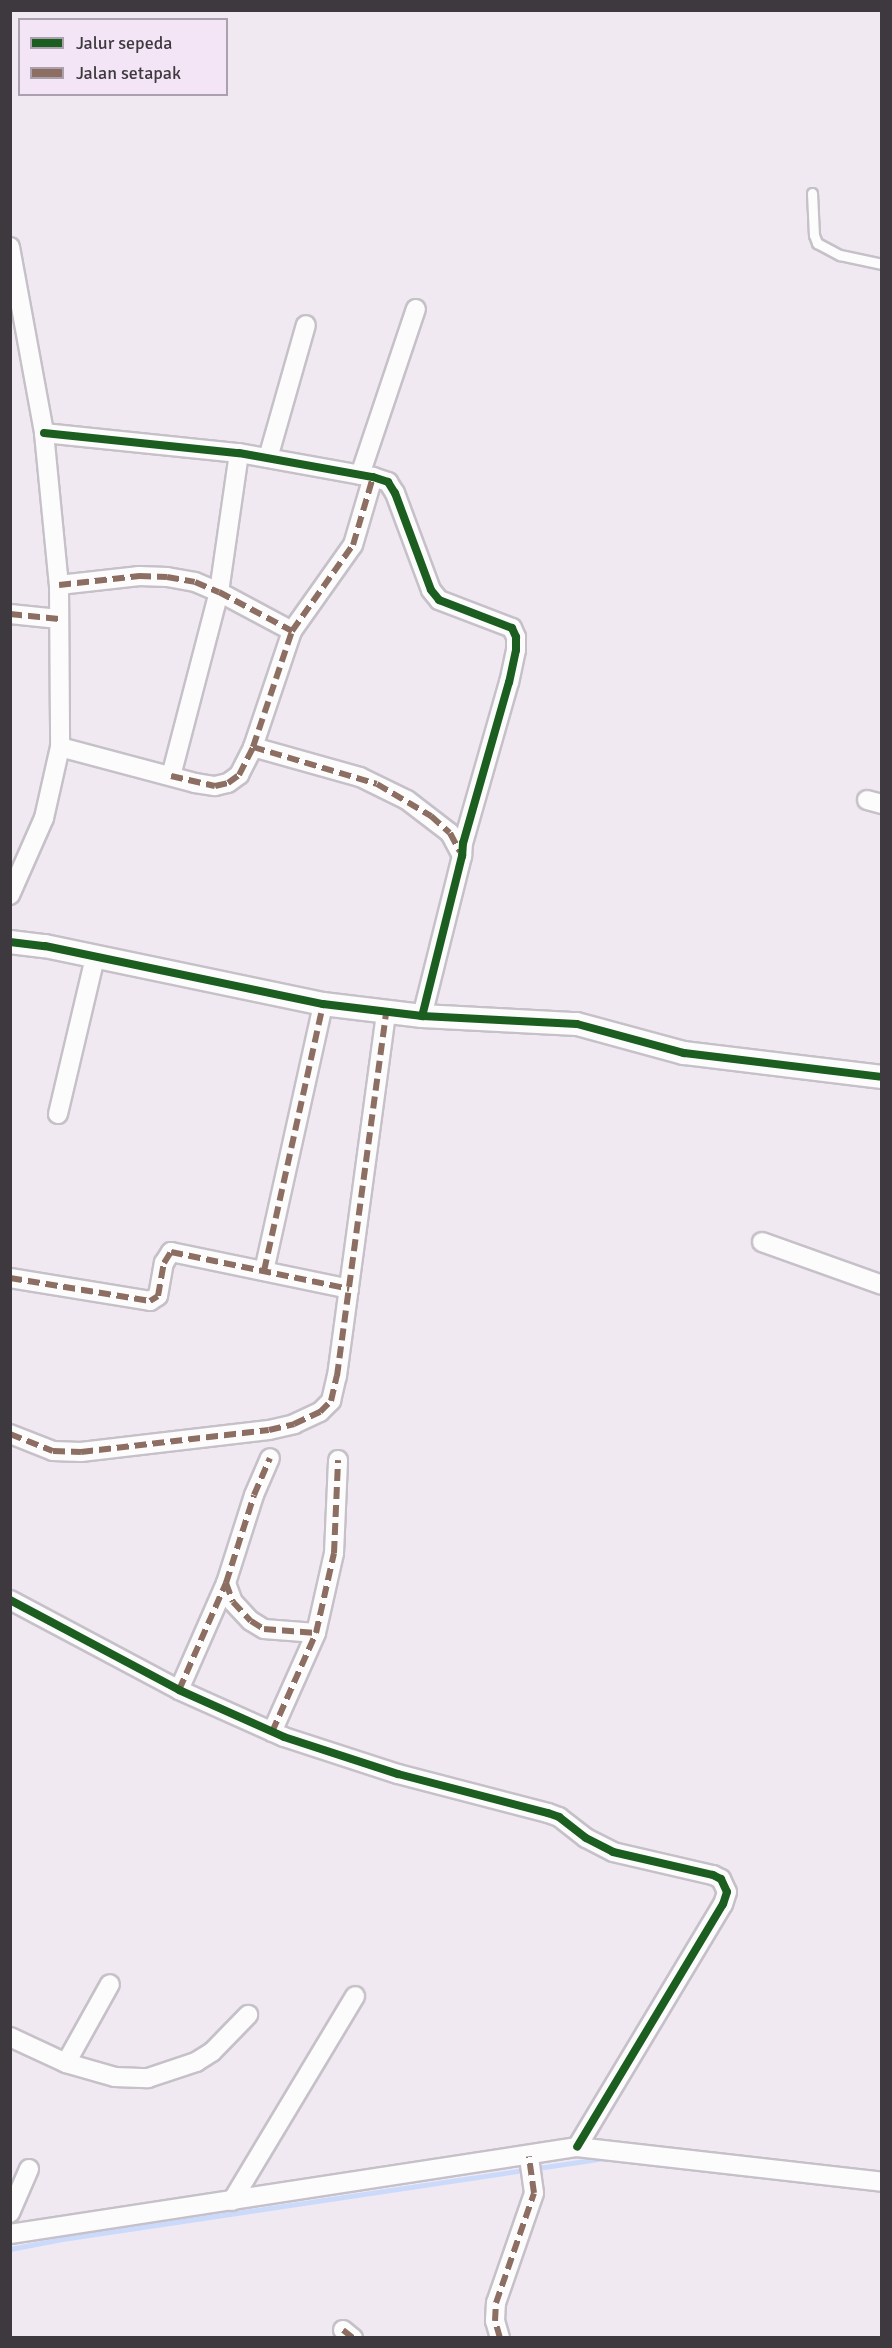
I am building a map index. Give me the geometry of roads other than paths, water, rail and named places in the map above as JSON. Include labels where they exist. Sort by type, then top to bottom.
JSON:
[{"type":"street","points":[[10,247],[44,433],[59,585],[60,747],[44,818],[10,895]]},
{"type":"street","points":[[60,747],[215,786],[228,783],[238,775],[253,747],[292,630],[353,545],[367,476],[416,309]]},
{"type":"street","points":[[268,458],[306,325]]},
{"type":"street","points":[[44,433],[239,453],[367,476],[388,482],[395,493],[431,590],[439,600],[505,622],[512,628],[516,637],[509,682],[463,843],[462,856],[422,1016]]},
{"type":"street","points":[[171,776],[219,592],[239,453]]},
{"type":"street","points":[[59,585],[139,576],[167,577],[195,582],[292,630]]},
{"type":"street","points":[[10,615],[59,619]]},
{"type":"street","points":[[253,747],[360,777],[407,800],[450,833],[462,856]]},
{"type":"street","points":[[10,942],[45,946],[323,1004],[422,1016],[578,1024],[684,1053],[882,1077]]},
{"type":"street","points":[[58,1114],[94,958]]},
{"type":"street","points":[[264,1271],[323,1004]]},
{"type":"street","points":[[10,1434],[53,1451],[81,1452],[269,1430],[294,1424],[320,1412],[331,1401],[337,1376],[386,1012]]},
{"type":"street","points":[[762,1242],[882,1285]]},
{"type":"street","points":[[10,1278],[150,1301],[158,1296],[164,1263],[171,1252],[349,1289]]},
{"type":"street","points":[[179,1690],[226,1583],[254,1495],[270,1458]]},
{"type":"street","points":[[272,1732],[316,1633],[334,1553],[338,1460]]},
{"type":"street","points":[[226,1583],[234,1602],[250,1622],[264,1629],[316,1633]]},
{"type":"street","points":[[10,1600],[179,1690],[272,1732],[325,1752],[398,1774],[548,1813],[559,1817],[586,1838],[613,1852],[721,1879],[727,1893],[723,1904],[577,2148]]},
{"type":"street","points":[[66,2063],[110,1984]]},
{"type":"street","points":[[232,2201],[355,1996]]},
{"type":"street","points":[[10,2037],[66,2063],[115,2077],[148,2078],[196,2062],[212,2052],[248,2015]]},
{"type":"street","points":[[10,2235],[530,2158],[577,2148],[882,2182]]},
{"type":"street","points":[[500,2337],[495,2321],[496,2303],[534,2193],[535,2181],[530,2158]]},
{"type":"street","points":[[10,2213],[29,2169]]},
{"type":"lane","points":[[812,193],[814,234],[818,243],[840,255],[882,264]]},
{"type":"waterway","points":[[10,2249],[62,2239],[605,2158]]}]
